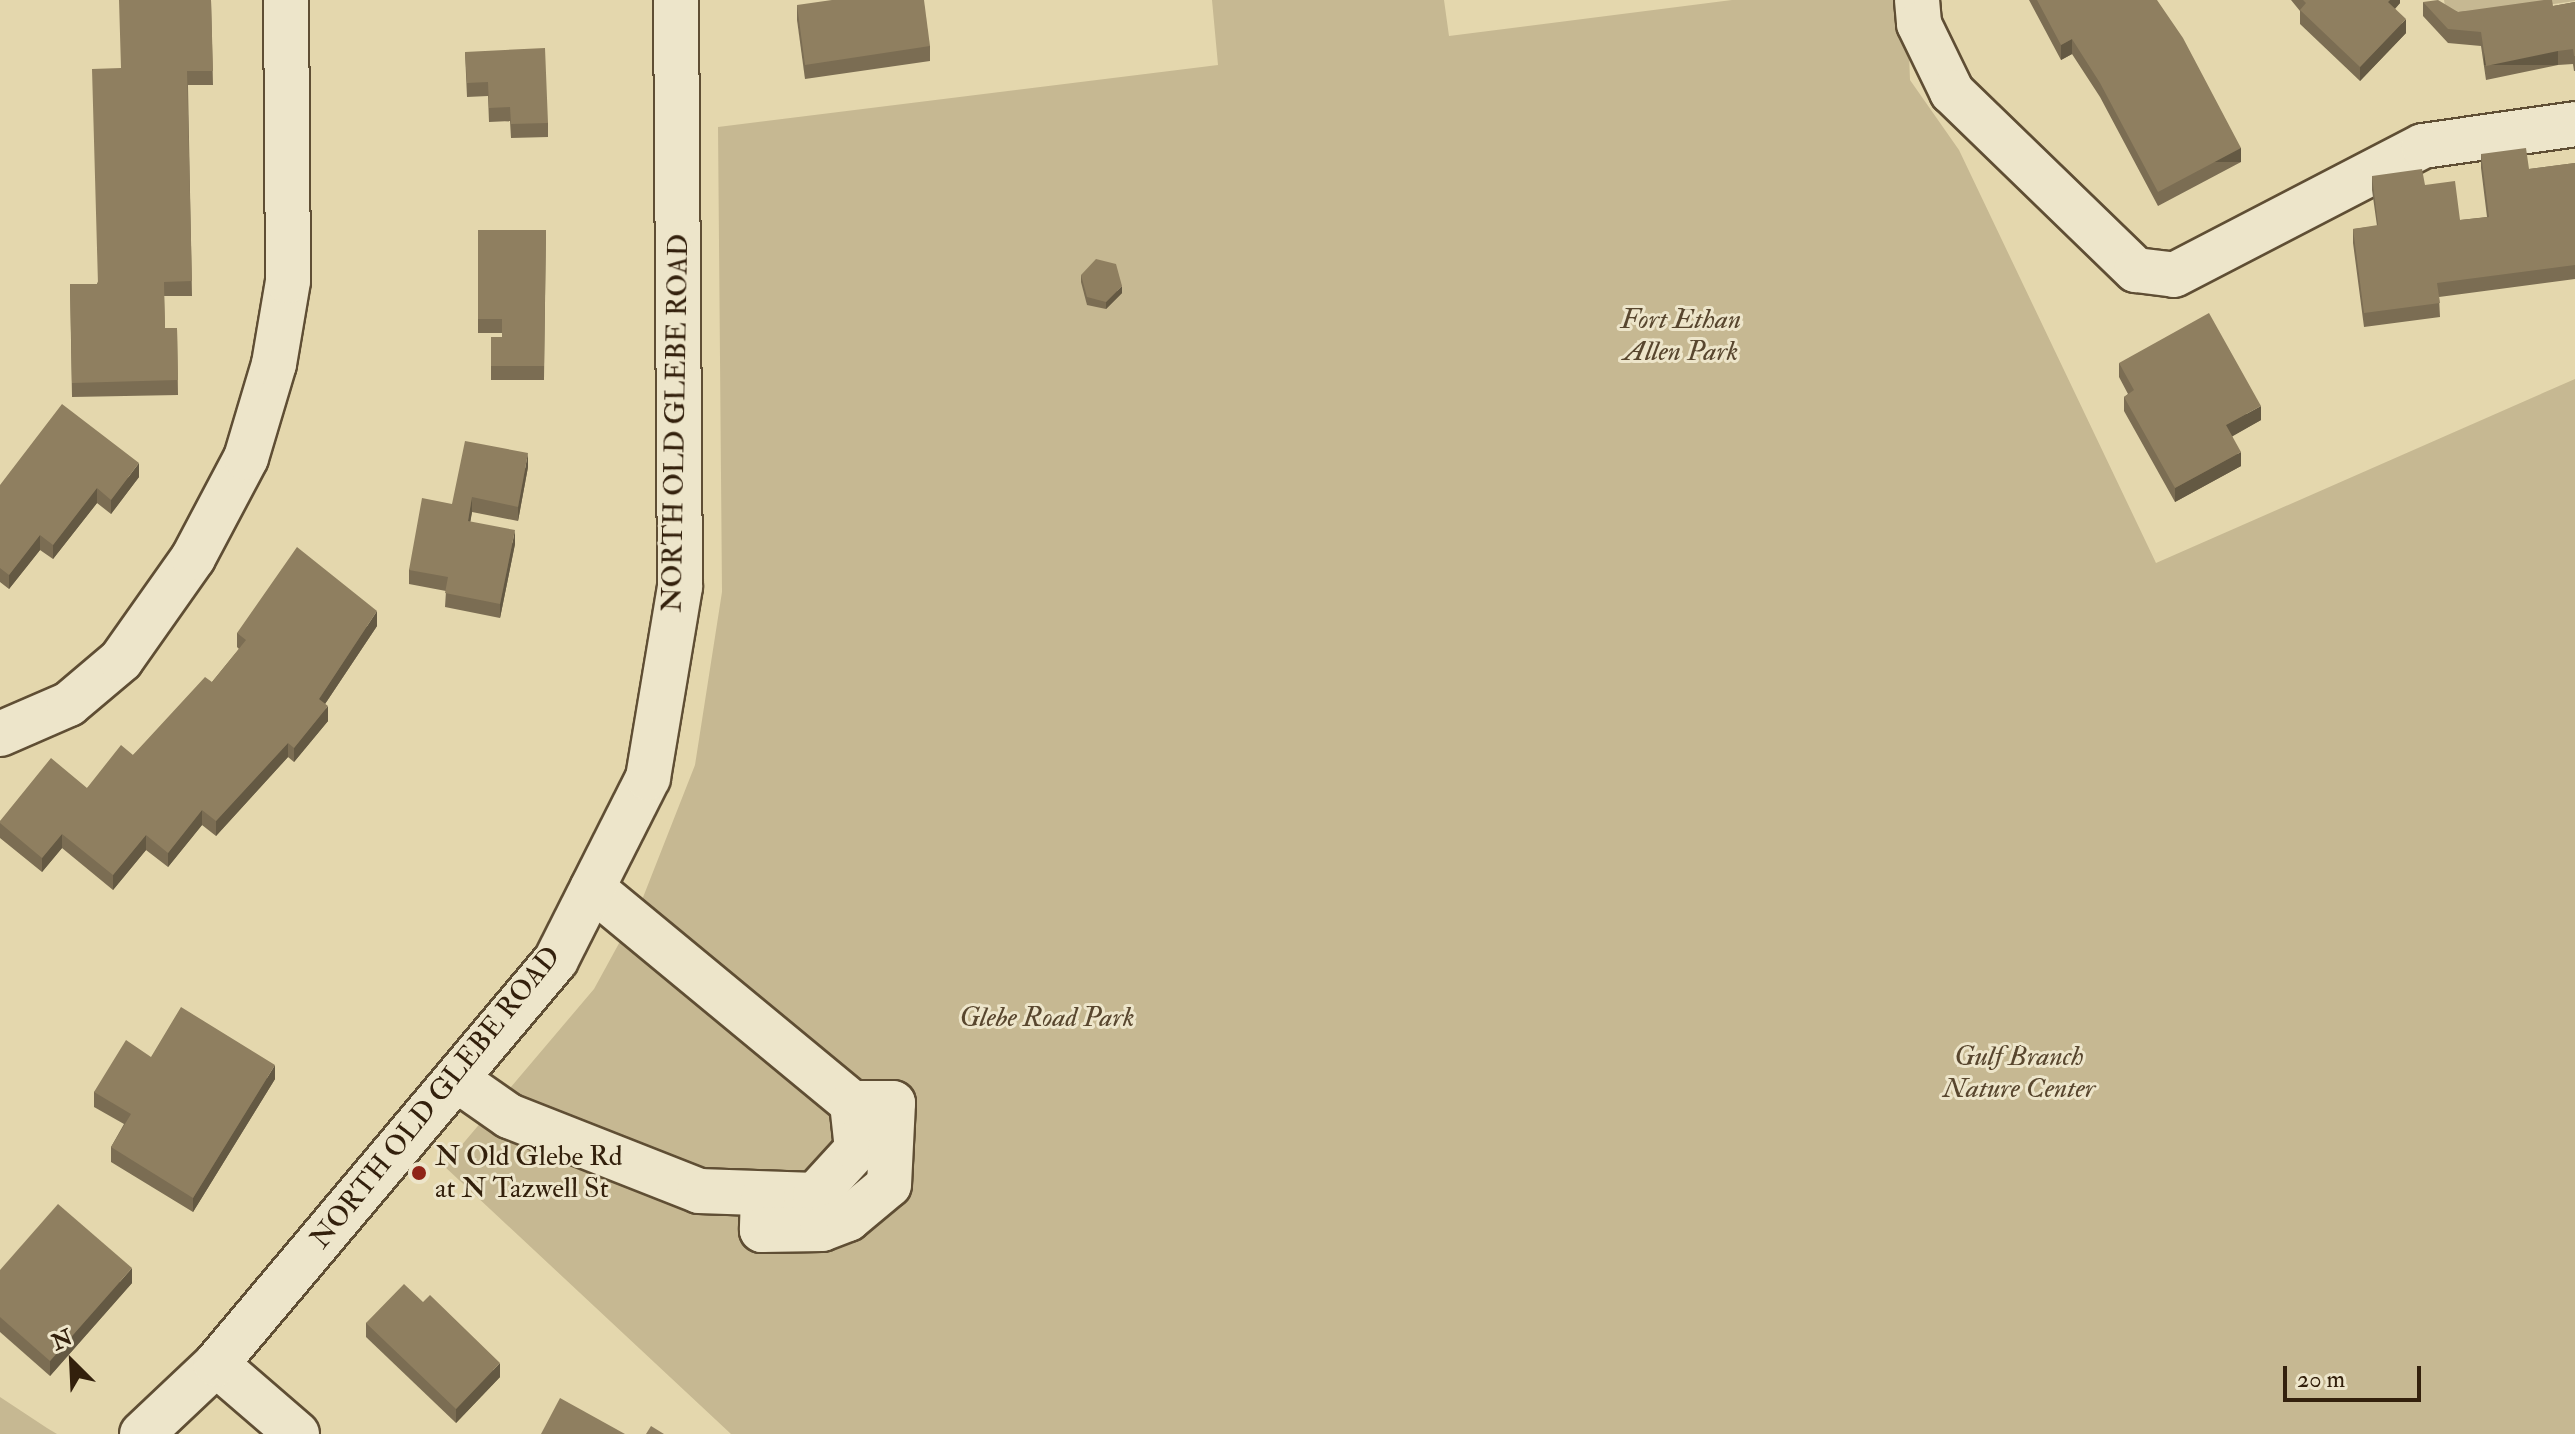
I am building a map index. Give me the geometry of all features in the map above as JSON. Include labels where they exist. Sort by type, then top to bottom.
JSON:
[{"type":"street","points":[[0,734],[69,704],[121,660],[193,558],[246,458],[274,364],[288,281],[286,0]]},
{"type":"street","name":"NORTH OLD GLEBE ROAD","points":[[142,1434],[216,1364],[556,960],[648,778],[680,587],[676,0]]},
{"type":"street","points":[[1917,0],[1919,24],[1952,92],[2136,270],[2174,275],[2423,146],[2575,124]]},
{"type":"street","points":[[456,1079],[509,1116],[589,1152],[699,1191],[763,1197],[815,1195],[857,1149],[852,1103],[592,888]]},
{"type":"street","points":[[216,1364],[297,1434]]},
{"type":"green space","points":[[1212,0],[1444,0],[1449,36],[1732,0],[1907,0],[1910,80],[1959,150],[2156,563],[2575,379],[2575,1434],[731,1434],[444,1166],[594,989],[640,905],[695,765],[722,592],[718,127],[1218,65]]},
{"type":"green space","points":[[2444,0],[2575,0],[2575,1],[2447,19]]},
{"type":"green space","points":[[0,1397],[47,1428],[57,1434],[0,1434]]},
{"type":"building","points":[[119,0],[211,0],[213,71],[187,71],[192,281],[164,282],[165,328],[177,328],[178,380],[72,383],[70,284],[98,284],[92,69],[121,68]]},
{"type":"building","points":[[832,0],[924,0],[930,46],[805,65],[797,5]]},
{"type":"building","points":[[2037,0],[2157,0],[2183,38],[2241,148],[2158,192],[2100,83],[2072,39],[2061,45]]},
{"type":"building","points":[[2303,0],[2390,0],[2388,2],[2406,19],[2360,67],[2300,10],[2306,3]]},
{"type":"building","points":[[2438,0],[2458,12],[2544,0],[2552,0],[2553,6],[2575,2],[2575,56],[2573,49],[2486,66],[2481,32],[2448,29],[2423,2]]},
{"type":"building","points":[[545,48],[548,123],[511,124],[510,107],[489,108],[488,82],[467,83],[465,52]]},
{"type":"building","points":[[2526,148],[2529,169],[2575,163],[2575,265],[2437,283],[2440,303],[2364,313],[2353,229],[2378,225],[2372,176],[2422,169],[2425,185],[2455,181],[2460,220],[2489,217],[2481,154]]},
{"type":"building","points":[[478,230],[546,230],[544,366],[491,366],[491,337],[502,337],[502,319],[478,319]]},
{"type":"building","points":[[1096,259],[1116,264],[1122,286],[1106,302],[1087,297],[1081,275]]},
{"type":"building","points":[[2209,313],[2261,406],[2226,425],[2241,452],[2175,488],[2124,397],[2134,390],[2119,363]]},
{"type":"building","points":[[62,404],[139,463],[111,500],[97,488],[53,545],[40,535],[9,575],[0,568],[0,485]]},
{"type":"building","points":[[465,441],[528,453],[518,507],[472,497],[468,521],[515,530],[500,604],[445,593],[448,577],[409,570],[422,498],[452,504]]},
{"type":"building","points":[[297,547],[377,611],[319,699],[328,706],[294,748],[288,743],[216,821],[202,810],[168,853],[146,835],[113,875],[62,834],[42,858],[0,823],[51,758],[87,788],[121,745],[133,755],[205,677],[212,682],[246,640],[237,633]]},
{"type":"building","points":[[181,1007],[275,1065],[193,1198],[111,1147],[131,1114],[94,1092],[126,1040],[151,1057]]},
{"type":"building","points":[[58,1204],[132,1268],[50,1361],[0,1317],[0,1270]]},
{"type":"building","points":[[404,1284],[423,1302],[430,1295],[500,1363],[456,1409],[366,1323]]},
{"type":"building","points":[[560,1398],[625,1434],[541,1434]]},
{"type":"building","points":[[651,1426],[664,1434],[646,1434]]},
{"type":"place","name":"N Old Glebe Rd at N Tazwell St","points":[[419,1173]]},
{"type":"park label","name":"Fort Ethan Allen Park","points":[[1681,336]]},
{"type":"park label","name":"Glebe Road Park","points":[[1047,1018]]},
{"type":"park label","name":"Gulf Branch Nature Center","points":[[2019,1073]]}]
